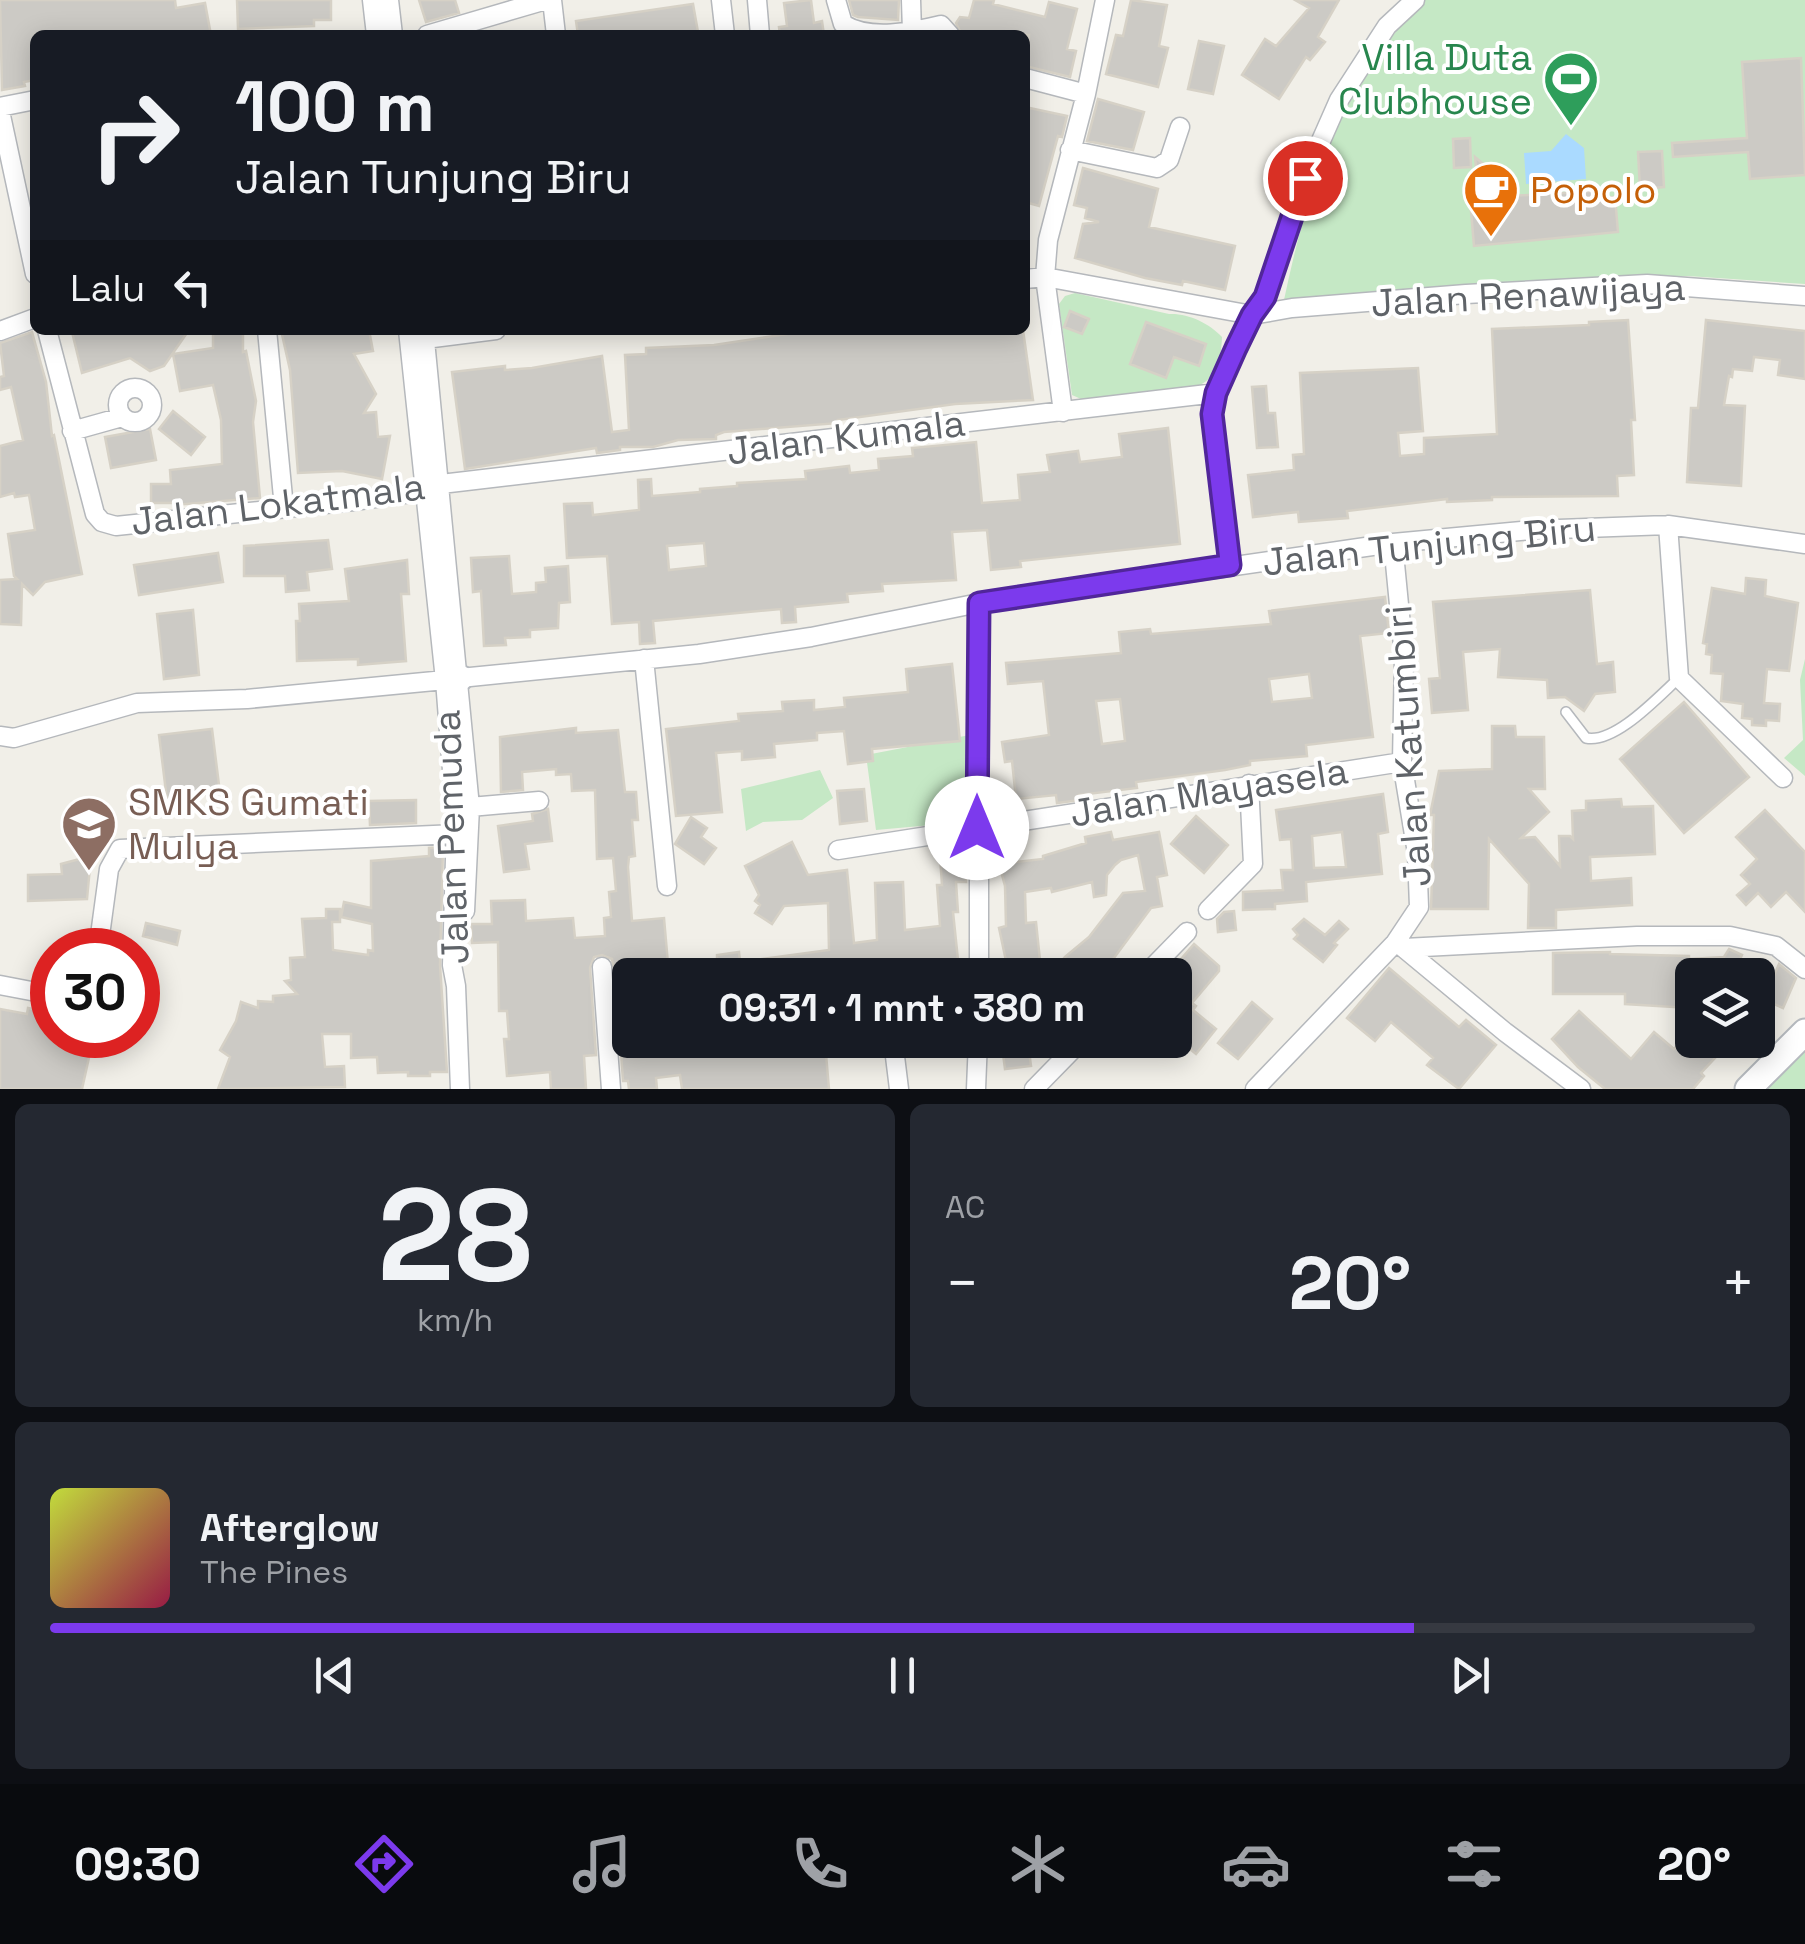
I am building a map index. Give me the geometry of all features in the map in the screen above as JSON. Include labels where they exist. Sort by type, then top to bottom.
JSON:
[{"type":"street","points":[[372,0],[375,30]]},
{"type":"street","points":[[388,0],[393,30]]},
{"type":"street","points":[[444,30],[549,0],[555,30]]},
{"type":"street","points":[[721,0],[725,30]]},
{"type":"street","points":[[757,0],[760,30]]},
{"type":"street","points":[[836,0],[839,17],[850,28],[860,30]]},
{"type":"street","points":[[911,0],[912,30]]},
{"type":"street","points":[[1063,412],[1045,277],[1048,240],[1086,94],[1105,0]]},
{"type":"street","points":[[1230,565],[1212,424],[1216,393],[1252,315],[1265,297],[1305,178],[1339,100],[1387,26],[1408,2]]},
{"type":"street","points":[[922,30],[941,26],[945,30]]},
{"type":"street","points":[[1030,79],[1086,94]]},
{"type":"street","points":[[30,101],[0,109],[30,226]]},
{"type":"street","points":[[1070,150],[1158,168],[1169,160],[1180,128]]},
{"type":"street","name":"Jalan Renawijaya","points":[[1030,278],[1045,277],[1252,315],[1428,297],[1647,284],[1805,296]]},
{"type":"street","points":[[0,331],[30,320]]},
{"type":"street","name":"Jalan Lokatmala","points":[[48,335],[95,514],[102,522],[116,526],[284,508],[475,480]]},
{"type":"street","points":[[268,335],[284,508]]},
{"type":"street","name":"Jalan Pemuda","points":[[419,335],[453,679],[470,808],[462,964],[456,986]]},
{"type":"street","name":"Jalan Kumala","points":[[475,480],[1216,393]]},
{"type":"street","points":[[72,431],[122,417]]},
{"type":"street","points":[[1668,525],[1679,678],[1784,778]]},
{"type":"street","name":"Jalan Tunjung Biru","points":[[0,736],[14,738],[137,704],[247,699],[453,679],[811,637],[979,603],[1394,542],[1531,530],[1668,525],[1805,544]]},
{"type":"street","name":"Jalan Katumbiri","points":[[1260,1087],[1400,945],[1419,906],[1420,881],[1402,762],[1404,656],[1394,542]]},
{"type":"street","points":[[977,958],[979,603]]},
{"type":"street","points":[[644,659],[666,886]]},
{"type":"street","name":"Jalan Pemuda","points":[[453,679],[456,834],[452,965],[456,986]]},
{"type":"street","name":"Jalan Mayasela","points":[[838,850],[1402,762]]},
{"type":"street","points":[[1208,910],[1252,864],[1249,784]]},
{"type":"street","points":[[470,808],[539,800]]},
{"type":"street","points":[[101,928],[109,868],[120,849],[456,834]]},
{"type":"street","points":[[1162,958],[1187,932]]},
{"type":"street","points":[[1400,945],[1730,936],[1776,946],[1805,969]]},
{"type":"street","points":[[1400,945],[1581,1089]]},
{"type":"street","points":[[602,967],[611,1089]]},
{"type":"street","points":[[0,984],[30,990]]},
{"type":"street","points":[[456,986],[460,1089]]},
{"type":"street","points":[[606,1016],[612,1015]]},
{"type":"street","points":[[1748,1089],[1805,1032]]},
{"type":"street","points":[[895,1058],[899,1089]]},
{"type":"street","points":[[980,1058],[982,1085]]},
{"type":"street","points":[[1034,1089],[1064,1058]]},
{"type":"lane","points":[[1566,712],[1586,738],[1602,738],[1631,720],[1679,678]]},
{"type":"green space","name":"Villa Duta Clubhouse","points":[[1424,0],[1805,0],[1805,284],[1688,276],[1284,300],[1304,217],[1349,103],[1370,67]]},
{"type":"green space","points":[[1075,293],[1205,323],[1222,337],[1215,371],[1200,385],[1096,398],[1072,395],[1059,304],[1065,296]]},
{"type":"green space","points":[[1805,659],[1805,776],[1784,758],[1803,740],[1800,680]]},
{"type":"green space","points":[[975,734],[976,821],[876,830],[866,755]]},
{"type":"green space","points":[[820,770],[833,798],[802,820],[763,822],[746,831],[741,789]]},
{"type":"green space","points":[[1805,1045],[1805,1089],[1761,1089]]},
{"type":"water","points":[[1566,134],[1584,148],[1586,179],[1526,184],[1524,153],[1551,151]]},
{"type":"building","points":[[0,0],[175,0],[176,8],[205,3],[210,30],[30,30],[30,81],[24,82],[25,86],[2,90]]},
{"type":"building","points":[[237,0],[331,0],[331,20],[314,20],[314,26],[238,29]]},
{"type":"building","points":[[419,0],[455,0],[459,13],[426,22]]},
{"type":"building","points":[[811,0],[814,23],[822,21],[823,30],[779,30],[787,26],[784,3]]},
{"type":"building","points":[[849,0],[899,0],[898,20],[853,15]]},
{"type":"building","points":[[974,0],[994,0],[993,4],[1045,17],[1049,2],[1077,9],[1067,49],[1076,51],[1070,77],[1030,67],[1030,30],[960,30],[956,23],[960,17],[969,18]]},
{"type":"building","points":[[1131,0],[1167,5],[1159,46],[1168,48],[1158,87],[1106,74],[1116,35],[1123,36]]},
{"type":"building","points":[[1295,0],[1339,0],[1318,37],[1325,42],[1310,60],[1306,57],[1279,99],[1242,75],[1265,39],[1276,46],[1309,8]]},
{"type":"building","points":[[693,4],[698,30],[577,30],[576,21]]},
{"type":"building","points":[[1199,41],[1224,46],[1213,94],[1188,89]]},
{"type":"building","points":[[1801,58],[1805,175],[1750,179],[1748,152],[1673,157],[1672,143],[1747,138],[1742,62]]},
{"type":"building","points":[[1098,99],[1144,112],[1133,150],[1087,141]]},
{"type":"building","points":[[1030,108],[1067,116],[1039,206],[1030,203]]},
{"type":"building","points":[[1470,138],[1471,167],[1454,168],[1453,139]]},
{"type":"building","points":[[1662,151],[1664,187],[1640,189],[1638,152]]},
{"type":"building","points":[[1475,157],[1506,183],[1494,197],[1596,191],[1596,198],[1615,197],[1618,232],[1474,246],[1470,199],[1479,198]]},
{"type":"building","points":[[1083,168],[1158,189],[1149,227],[1235,246],[1225,290],[1145,278],[1075,258],[1083,224],[1099,222],[1085,218],[1087,208],[1074,205]]},
{"type":"building","points":[[1070,311],[1089,319],[1082,334],[1064,327]]},
{"type":"building","points":[[1628,320],[1635,420],[1631,420],[1634,475],[1617,476],[1618,496],[1447,499],[1347,511],[1348,518],[1299,522],[1298,512],[1253,517],[1248,475],[1294,470],[1293,455],[1304,454],[1300,373],[1418,368],[1423,431],[1398,433],[1400,456],[1424,454],[1424,438],[1497,434],[1492,329]]},
{"type":"building","points":[[1706,320],[1805,331],[1805,379],[1778,375],[1780,360],[1754,357],[1752,371],[1733,369],[1732,377],[1729,376],[1724,405],[1745,406],[1741,486],[1687,482],[1691,408],[1698,408]]},
{"type":"building","points":[[1146,322],[1206,344],[1199,366],[1174,357],[1166,378],[1130,364]]},
{"type":"building","points":[[33,335],[46,382],[52,436],[82,574],[45,582],[33,595],[22,584],[21,625],[0,624],[0,580],[17,579],[8,534],[35,530],[29,495],[15,497],[14,493],[0,497],[0,446],[23,440],[11,387],[0,390],[0,377],[4,376],[0,343]]},
{"type":"building","points":[[73,335],[186,335],[164,366],[150,371],[130,358],[82,373]]},
{"type":"building","points":[[213,335],[243,335],[243,352],[246,351],[256,401],[253,422],[260,498],[174,505],[151,503],[151,484],[171,484],[170,470],[222,464],[221,420],[213,385],[180,391],[173,354],[213,348]]},
{"type":"building","points":[[282,335],[370,335],[373,351],[354,354],[376,394],[364,413],[376,412],[378,437],[390,436],[382,479],[342,471],[298,473],[290,370]]},
{"type":"building","points":[[781,335],[1024,335],[1033,400],[955,404],[838,420],[839,423],[724,432],[716,435],[716,439],[678,440],[597,453],[596,448],[465,469],[452,372],[505,366],[505,370],[532,368],[602,356],[612,432],[629,430],[625,355],[646,354],[646,348],[714,345]]},
{"type":"building","points":[[1266,386],[1268,413],[1275,413],[1278,447],[1257,448],[1252,387]]},
{"type":"building","points":[[173,411],[205,437],[191,455],[159,429]]},
{"type":"building","points":[[1168,428],[1180,544],[1020,561],[1021,567],[991,570],[987,530],[952,532],[956,580],[882,584],[883,591],[847,594],[848,602],[795,607],[796,622],[782,623],[781,609],[653,621],[655,643],[640,644],[639,622],[612,624],[607,556],[567,558],[564,504],[592,503],[593,515],[639,510],[638,480],[651,479],[652,496],[700,492],[737,483],[806,479],[805,471],[849,466],[850,473],[879,470],[878,459],[913,456],[912,448],[976,442],[982,503],[1020,500],[1018,475],[1050,472],[1047,455],[1078,451],[1080,462],[1122,457],[1119,434]],"holes":[[[704,543],[706,566],[669,570],[667,546]]]},
{"type":"building","points":[[150,429],[156,460],[111,468],[105,437]]},
{"type":"building","points":[[328,540],[332,569],[307,572],[309,590],[286,592],[285,576],[244,576],[244,546]]},
{"type":"building","points":[[218,553],[223,582],[139,595],[134,565]]},
{"type":"building","points":[[509,556],[512,594],[536,592],[536,583],[546,582],[545,568],[568,566],[570,602],[559,603],[558,628],[530,630],[530,637],[505,638],[506,645],[484,646],[481,591],[473,592],[471,558]]},
{"type":"building","points":[[407,560],[409,594],[401,594],[406,661],[358,665],[358,659],[297,661],[299,604],[349,601],[345,569]]},
{"type":"building","points":[[1746,578],[1766,580],[1765,596],[1798,603],[1789,671],[1767,669],[1764,703],[1780,704],[1779,721],[1766,720],[1766,726],[1752,725],[1752,719],[1742,718],[1743,704],[1721,701],[1723,674],[1711,673],[1712,655],[1706,654],[1707,644],[1703,643],[1712,588],[1745,594]]},
{"type":"building","points":[[1590,590],[1597,664],[1613,662],[1615,692],[1595,694],[1584,711],[1565,697],[1548,698],[1547,680],[1498,677],[1500,649],[1463,652],[1468,710],[1432,713],[1429,679],[1440,678],[1433,602]]},
{"type":"building","points":[[1385,597],[1389,633],[1360,636],[1373,737],[1306,745],[1307,756],[1250,761],[1250,765],[1225,770],[1136,782],[1137,788],[1079,795],[1080,800],[1057,803],[1056,795],[1016,799],[1012,761],[1005,762],[1002,742],[1049,735],[1043,681],[1008,684],[1006,663],[1121,653],[1119,632],[1150,629],[1151,634],[1271,624],[1269,611]],"holes":[[[1309,674],[1312,698],[1272,702],[1269,679]],[[1120,699],[1125,741],[1102,744],[1096,701]]]},
{"type":"building","points":[[193,610],[199,675],[164,679],[157,614]]},
{"type":"building","points":[[952,664],[960,741],[872,749],[873,761],[848,764],[844,731],[817,733],[817,740],[774,744],[775,757],[742,760],[742,751],[716,753],[722,812],[676,816],[666,729],[739,721],[738,714],[783,711],[782,702],[814,700],[814,710],[845,707],[844,698],[908,692],[906,669]]},
{"type":"building","points":[[1684,702],[1749,777],[1684,833],[1620,759]]},
{"type":"building","points":[[1492,726],[1515,726],[1516,737],[1544,737],[1545,789],[1529,789],[1549,812],[1521,838],[1535,837],[1560,866],[1559,836],[1573,839],[1572,811],[1586,810],[1586,801],[1621,799],[1622,807],[1653,806],[1655,854],[1590,857],[1591,881],[1631,878],[1632,905],[1556,910],[1556,928],[1528,928],[1529,884],[1489,839],[1488,909],[1431,909],[1434,815],[1430,815],[1439,771],[1492,769]]},
{"type":"building","points":[[576,728],[576,733],[618,730],[625,792],[636,792],[638,820],[632,820],[635,856],[629,857],[628,867],[632,921],[664,918],[668,958],[594,957],[590,968],[596,1055],[584,1056],[586,1089],[551,1089],[550,1072],[507,1076],[504,1039],[509,1039],[507,1011],[499,1011],[498,942],[472,943],[471,924],[492,924],[491,901],[525,900],[526,921],[573,918],[575,938],[605,936],[604,918],[611,917],[609,892],[616,891],[613,858],[597,859],[595,790],[572,791],[571,774],[556,775],[556,769],[522,772],[523,790],[501,792],[500,737]]},
{"type":"building","points":[[212,729],[220,793],[167,800],[159,735]]},
{"type":"building","points":[[864,789],[867,821],[840,824],[837,791]]},
{"type":"building","points":[[1383,794],[1388,832],[1378,834],[1382,874],[1306,882],[1307,901],[1275,904],[1275,909],[1243,910],[1243,892],[1283,890],[1281,870],[1293,870],[1291,839],[1280,840],[1276,810]],"holes":[[[1342,832],[1346,867],[1314,868],[1312,836]]]},
{"type":"building","points":[[416,800],[416,823],[370,825],[369,801]]},
{"type":"building","points":[[548,809],[552,841],[525,844],[529,869],[504,872],[498,826],[533,821],[532,814]]},
{"type":"building","points":[[1765,810],[1805,852],[1805,912],[1786,892],[1771,907],[1758,893],[1746,905],[1737,895],[1750,884],[1741,875],[1757,859],[1736,837]]},
{"type":"building","points":[[1196,816],[1228,845],[1204,873],[1171,844]]},
{"type":"building","points":[[691,817],[707,828],[701,837],[716,848],[704,864],[675,844]]},
{"type":"building","points":[[1111,832],[1113,840],[1159,832],[1167,875],[1157,877],[1162,906],[1151,908],[1114,958],[1064,958],[1089,937],[1123,893],[1145,891],[1138,855],[1121,860],[1107,875],[1106,895],[1094,897],[1092,882],[1052,892],[1051,888],[1025,892],[1026,923],[1036,922],[1040,958],[1005,958],[999,928],[1006,926],[1005,886],[999,864],[1043,859],[1086,843],[1085,837]]},
{"type":"building","points":[[792,842],[808,875],[847,870],[854,943],[877,940],[875,883],[903,882],[905,930],[940,926],[940,856],[965,854],[966,882],[956,882],[958,912],[953,912],[958,958],[770,958],[829,950],[828,903],[784,906],[772,924],[755,913],[760,905],[755,901],[759,895],[745,866]]},
{"type":"building","points":[[443,847],[440,965],[447,1072],[430,1072],[430,1076],[378,1073],[377,1057],[351,1058],[351,1034],[322,1034],[325,1067],[344,1066],[345,1087],[218,1089],[230,1057],[220,1050],[236,1021],[241,1002],[258,1008],[258,1001],[273,1002],[273,996],[297,994],[285,981],[291,980],[290,958],[305,957],[302,919],[326,918],[326,909],[340,909],[340,922],[332,922],[333,950],[368,955],[368,950],[373,951],[372,924],[341,917],[344,902],[371,908],[371,861],[429,856],[429,848]]},
{"type":"building","points":[[91,856],[87,899],[28,901],[28,875],[62,874],[61,864]]},
{"type":"building","points":[[1234,911],[1236,930],[1218,932],[1217,919],[1224,912]]},
{"type":"building","points":[[1304,919],[1325,935],[1339,921],[1348,929],[1323,962],[1294,939],[1298,935],[1293,929]]},
{"type":"building","points":[[146,923],[180,931],[177,945],[160,940],[160,928],[145,928]]},
{"type":"building","points":[[1194,944],[1219,966],[1192,1003],[1192,958],[1182,958]]},
{"type":"building","points":[[1729,949],[1742,955],[1741,958],[1706,958],[1724,957]]},
{"type":"building","points":[[739,952],[740,958],[717,958],[717,955]]},
{"type":"building","points":[[1553,953],[1689,956],[1675,958],[1675,1007],[1625,1004],[1625,994],[1553,994]]},
{"type":"building","points":[[1779,964],[1796,978],[1783,1008],[1775,1004],[1775,973]]},
{"type":"building","points":[[1389,968],[1459,1027],[1466,1020],[1496,1045],[1459,1089],[1427,1065],[1433,1058],[1391,1022],[1375,1041],[1347,1018]]},
{"type":"building","points":[[1252,1002],[1272,1019],[1238,1059],[1218,1043]]},
{"type":"building","points":[[1192,1003],[1196,1006],[1193,1010],[1216,1029],[1196,1054],[1192,1051]]},
{"type":"building","points":[[30,1008],[30,1058],[89,1058],[82,1089],[0,1089],[0,1009],[27,1014]]},
{"type":"building","points":[[1579,1011],[1631,1059],[1654,1032],[1675,1048],[1675,1058],[1715,1058],[1693,1089],[1605,1089],[1552,1039]]},
{"type":"building","points":[[621,1058],[826,1058],[829,1089],[682,1089],[680,1075],[656,1078],[657,1089],[629,1089],[628,1081],[623,1081]]},
{"type":"building","points":[[1004,1058],[1030,1058],[1031,1066],[1005,1069]]},
{"type":"place","name":"Villa Duta Clubhouse","points":[[1571,128]]},
{"type":"place","name":"Popolo","points":[[1491,239]]},
{"type":"place","name":"SMKS Gumati Mulya","points":[[89,873]]},
{"type":"route","points":[[977,828],[979,603],[1230,565],[1212,414],[1216,393],[1252,315],[1265,297],[1305,178]]}]
